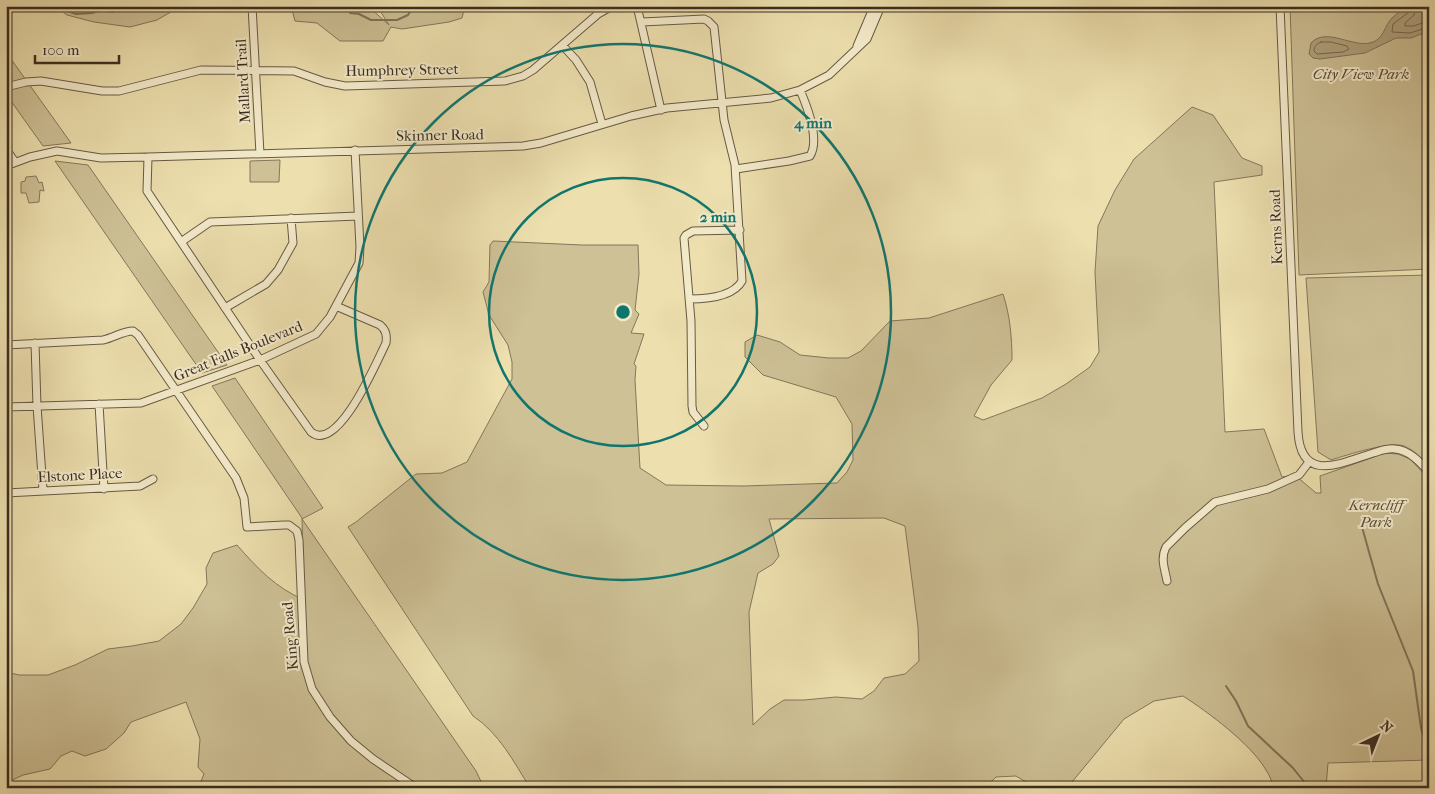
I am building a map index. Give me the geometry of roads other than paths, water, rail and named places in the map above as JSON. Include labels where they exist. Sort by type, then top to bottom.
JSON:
[{"type":"street","name":"Mallard Trail","points":[[252,6],[260,154]]},
{"type":"street","name":"Humphrey Street","points":[[6,87],[26,82],[41,81],[102,91],[119,91],[201,70],[294,71],[325,82],[345,86],[505,81],[524,76],[533,70],[598,14],[612,6]]},
{"type":"street","points":[[637,6],[661,110]]},
{"type":"street","name":"Skinner Road","points":[[856,49],[874,6]]},
{"type":"street","name":"Skinner Road","points":[[6,166],[57,151],[101,158],[541,144],[602,124],[661,110],[771,98],[800,90],[829,75],[841,65],[866,39],[881,6]]},
{"type":"street","name":"Kerns Road","points":[[1280,6],[1300,447],[1298,452],[1301,463],[1307,465]]},
{"type":"street","points":[[642,22],[704,19],[712,23],[714,27],[722,103],[736,169],[742,277],[740,285],[727,293],[714,297],[690,299]]},
{"type":"street","points":[[563,46],[576,60],[590,82],[602,124]]},
{"type":"street","points":[[736,169],[810,156],[814,148],[814,138],[808,110],[800,90]]},
{"type":"street","points":[[6,149],[15,162]]},
{"type":"street","name":"Great Falls Boulevard","points":[[6,407],[141,403],[260,360],[316,334],[336,306],[359,263],[360,247],[355,150]]},
{"type":"street","points":[[148,157],[147,190],[260,360],[311,432],[316,436],[322,436],[333,431],[344,420],[354,405],[386,343],[385,329],[380,325],[336,306]]},
{"type":"street","points":[[181,242],[210,222],[358,216]]},
{"type":"street","points":[[226,308],[266,284],[278,270],[293,243],[291,218]]},
{"type":"street","points":[[704,426],[697,418],[692,406],[690,299],[683,243],[686,235],[693,231],[740,230]]},
{"type":"street","points":[[6,345],[104,340],[133,331],[176,391]]},
{"type":"street","points":[[35,343],[43,490]]},
{"type":"street","name":"King Road","points":[[176,391],[236,478],[244,498],[247,527],[284,524],[293,527],[297,531],[299,540],[304,662],[312,689],[330,717],[351,741],[373,759],[416,788]]},
{"type":"street","points":[[99,404],[104,489]]},
{"type":"street","points":[[1167,582],[1162,561],[1166,547],[1209,506],[1222,499],[1268,489],[1299,475],[1307,465],[1316,466],[1353,460],[1387,448],[1406,452],[1420,462],[1429,472]]},
{"type":"street","name":"Elstone Place","points":[[6,493],[140,486],[153,480]]},
{"type":"water","points":[[1408,6],[1425,6],[1429,8],[1429,31],[1411,38],[1396,38],[1365,53],[1320,59],[1313,58],[1309,54],[1311,43],[1324,37],[1363,43],[1375,41],[1381,36],[1389,21]]},
{"type":"waterway","points":[[54,6],[76,14],[92,13],[101,10],[113,12],[120,6]]},
{"type":"waterway","points":[[133,6],[146,11],[151,6]]},
{"type":"waterway","points":[[349,6],[350,13],[359,14],[371,20],[397,20],[408,15],[414,6]]},
{"type":"waterway","points":[[1362,527],[1378,584],[1413,671],[1421,728],[1429,755]]},
{"type":"waterway","points":[[1226,686],[1236,701],[1248,726],[1293,768],[1309,788]]},
{"type":"park label","name":"City View Park","points":[[1361,74]]},
{"type":"park label","name":"Kerncliff Park","points":[[1376,514]]}]
